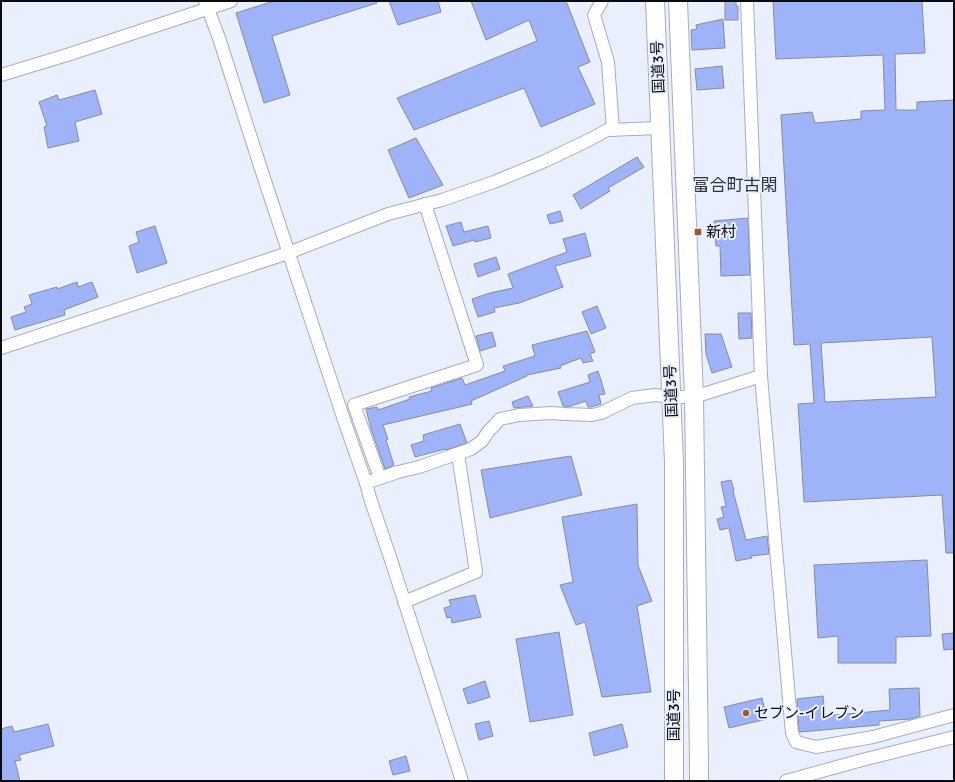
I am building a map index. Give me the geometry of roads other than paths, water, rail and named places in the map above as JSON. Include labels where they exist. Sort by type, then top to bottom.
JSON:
[{"type":"highway","name":"国道3号","points":[[655,1],[674,462],[674,781]]},
{"type":"highway","name":"国道3号","points":[[678,1],[694,397],[699,781]]},
{"type":"street","points":[[1,75],[74,53],[207,5],[231,1]]},
{"type":"street","points":[[602,1],[594,14],[608,62],[613,130]]},
{"type":"street","points":[[747,1],[761,376],[792,733],[796,742],[816,747],[873,737],[954,715]]},
{"type":"street","points":[[207,5],[288,253],[366,483],[462,781]]},
{"type":"street","points":[[1,348],[288,253],[388,214],[442,200],[494,182],[545,161],[607,130],[660,128]]},
{"type":"street","points":[[380,478],[354,405],[477,365],[425,204]]},
{"type":"street","points":[[366,483],[471,449],[482,442],[494,424],[500,419],[551,413],[592,415],[601,413],[632,398],[655,395],[694,397],[761,376]]},
{"type":"street","points":[[404,602],[476,572],[458,454]]},
{"type":"street","points":[[786,781],[954,737]]},
{"type":"place","name":"新村","points":[[698,232]]},
{"type":"place","name":"セブン-イレブン","points":[[746,713]]},
{"type":"district","name":"富合町古閑","points":[[735,185]]}]
